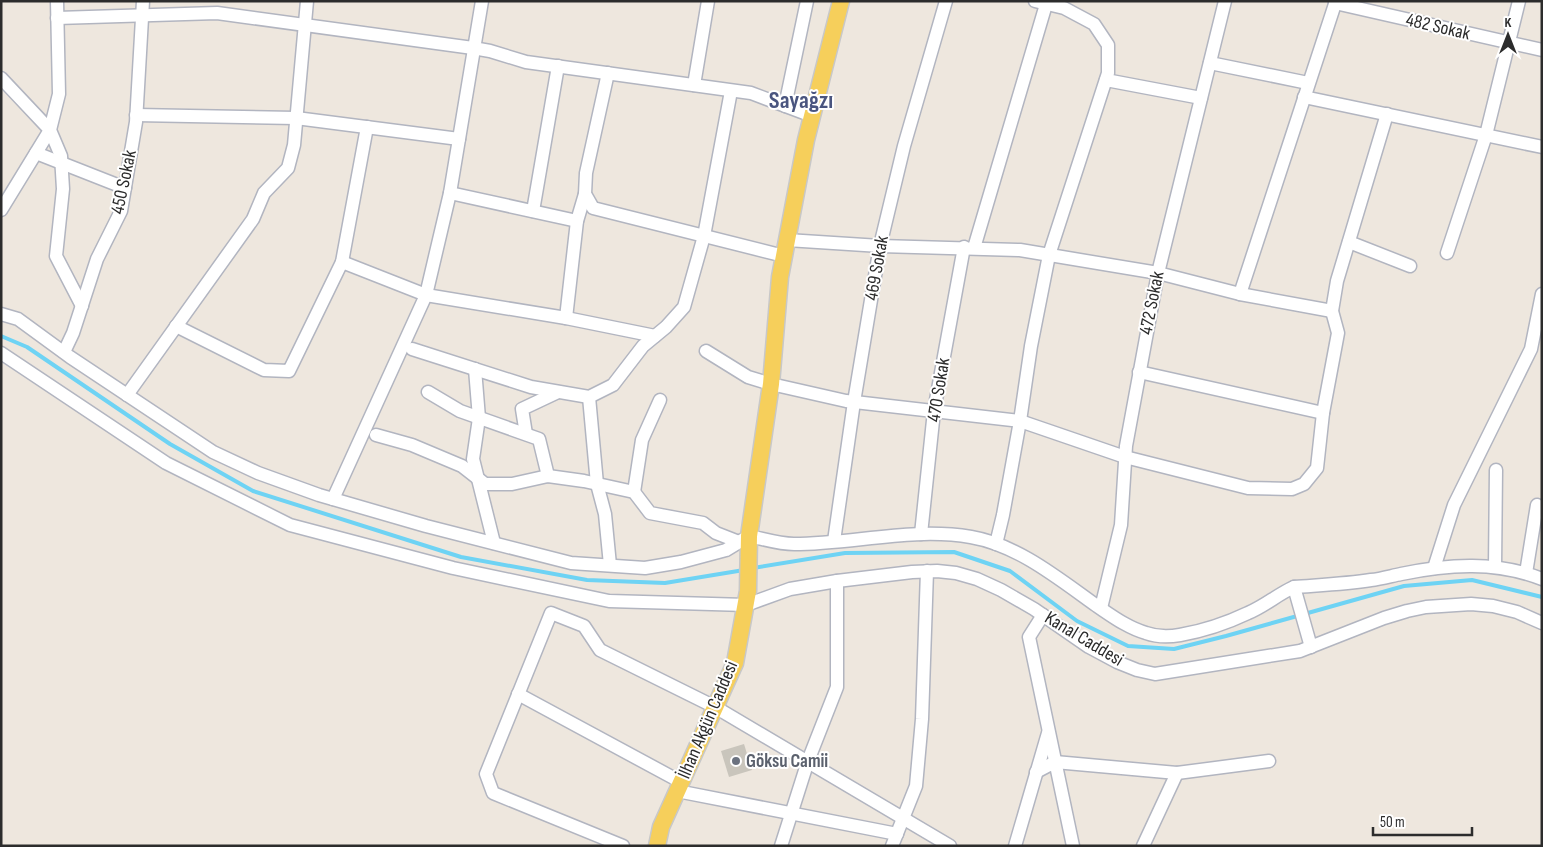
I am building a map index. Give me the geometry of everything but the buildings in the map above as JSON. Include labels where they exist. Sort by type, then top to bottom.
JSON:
[{"type":"main road","name":"İlhan Akgün Caddesi","points":[[657,846],[662,827],[679,787],[735,663],[747,598],[745,542],[771,384],[780,277],[812,116],[841,1]]},
{"type":"street","points":[[1,210],[50,130],[59,94],[57,1]]},
{"type":"street","name":"450 Sokak","points":[[64,352],[73,333],[98,259],[120,211],[136,115],[143,1]]},
{"type":"street","points":[[127,395],[253,219],[264,193],[288,168],[294,145],[307,1]]},
{"type":"street","points":[[333,499],[426,295],[450,193],[482,1]]},
{"type":"street","points":[[694,85],[708,1]]},
{"type":"street","points":[[785,106],[807,1]]},
{"type":"street","name":"469 Sokak","points":[[834,541],[854,402],[880,246],[904,146],[946,1]]},
{"type":"street","name":"472 Sokak","points":[[1101,608],[1120,525],[1125,457],[1158,273],[1225,1]]},
{"type":"street","points":[[1447,253],[1486,135],[1519,1]]},
{"type":"street","points":[[996,544],[1020,422],[1031,346],[1050,255],[1108,72],[1108,45],[1094,24],[1064,8],[1043,2]]},
{"type":"street","name":"470 Sokak","points":[[921,534],[934,411],[969,248],[1043,2]]},
{"type":"street","points":[[1240,294],[1335,2]]},
{"type":"street","name":"482 Sokak","points":[[1335,2],[1542,50]]},
{"type":"street","points":[[57,18],[217,13],[473,48],[526,62],[751,94],[812,116]]},
{"type":"street","points":[[1210,62],[1308,83]]},
{"type":"street","points":[[533,212],[558,66]]},
{"type":"street","points":[[566,318],[577,222],[585,194],[586,173],[608,73]]},
{"type":"street","points":[[1,78],[50,130],[61,156],[62,189],[56,256],[82,306]]},
{"type":"street","points":[[1106,80],[1201,98]]},
{"type":"street","points":[[412,349],[531,387],[558,392],[589,397],[613,386],[643,346],[666,327],[684,307],[704,236],[731,91]]},
{"type":"street","points":[[1304,96],[1542,148]]},
{"type":"street","points":[[706,351],[748,377],[771,384],[854,402],[1020,422],[1125,457],[1248,488],[1292,489],[1304,484],[1317,468],[1323,413],[1338,333],[1332,311],[1337,281],[1387,114]]},
{"type":"street","points":[[136,115],[296,118],[458,139]]},
{"type":"street","points":[[176,326],[264,370],[289,371],[342,262],[367,127]]},
{"type":"street","points":[[36,153],[125,188]]},
{"type":"street","points":[[450,193],[577,222]]},
{"type":"street","points":[[585,194],[593,208],[784,256]]},
{"type":"street","points":[[787,240],[880,246],[1020,250],[1158,273],[1240,294],[1332,311]]},
{"type":"street","points":[[1348,242],[1410,266]]},
{"type":"street","points":[[342,262],[426,295],[566,318],[655,336]]},
{"type":"street","points":[[1434,568],[1454,504],[1531,349],[1542,294]]},
{"type":"street","points":[[1,314],[18,319],[127,395],[214,452],[258,473],[333,499],[571,563],[644,568],[681,562],[726,550],[745,542]]},
{"type":"street","points":[[1,353],[166,463],[290,525],[453,568],[609,601],[747,598]]},
{"type":"street","points":[[476,369],[479,418],[473,459],[494,543]]},
{"type":"street","points":[[1139,372],[1323,413]]},
{"type":"street","points":[[428,392],[460,411],[539,439],[548,476]]},
{"type":"street","points":[[526,434],[522,409],[558,392]]},
{"type":"street","points":[[589,397],[597,484],[605,514],[610,565]]},
{"type":"street","points":[[634,492],[642,440],[660,400]]},
{"type":"street","points":[[376,434],[412,445],[462,466],[485,484],[512,484],[548,476],[634,492],[650,513],[702,523],[716,533],[745,542],[792,544],[921,534],[948,534],[974,538],[996,544],[1016,553],[1044,569],[1128,626],[1147,634],[1165,637],[1182,635],[1222,624],[1249,613],[1294,587],[1372,580],[1434,568],[1462,566],[1495,567],[1526,573],[1542,579]]},
{"type":"street","points":[[1495,567],[1496,470]]},
{"type":"street","points":[[1526,573],[1537,505]]},
{"type":"street","points":[[518,694],[679,787],[895,840],[916,786],[922,719],[927,571]]},
{"type":"street","name":"Kanal Caddesi","points":[[747,598],[790,588],[837,581],[927,571],[956,573],[977,579],[1001,590],[1117,662],[1137,670],[1155,674],[1284,655],[1311,647],[1407,611],[1448,605],[1471,604],[1493,606],[1517,612],[1542,623]]},
{"type":"street","points":[[780,846],[808,762],[837,687],[837,581]]},
{"type":"street","points":[[1294,587],[1311,647]]},
{"type":"street","points":[[623,846],[493,793],[486,774],[550,613],[584,626],[600,650],[715,707],[950,846]]},
{"type":"street","points":[[1043,615],[1029,637],[1073,846]]},
{"type":"street","points":[[1015,846],[1049,731]]},
{"type":"street","points":[[1036,772],[1055,762],[1177,772],[1269,761]]},
{"type":"street","points":[[1143,846],[1177,772]]},
{"type":"waterway","points":[[1,336],[27,347],[170,444],[253,491],[461,557],[587,580],[665,583],[744,570]]},
{"type":"waterway","points":[[753,568],[845,553],[954,552],[1010,571],[1077,621],[1128,646],[1174,649],[1404,586],[1472,580],[1542,597]]},
{"type":"place","name":"Göksu Camii","points":[[736,761]]},
{"type":"district","name":"Sayağzı","points":[[801,100]]}]
